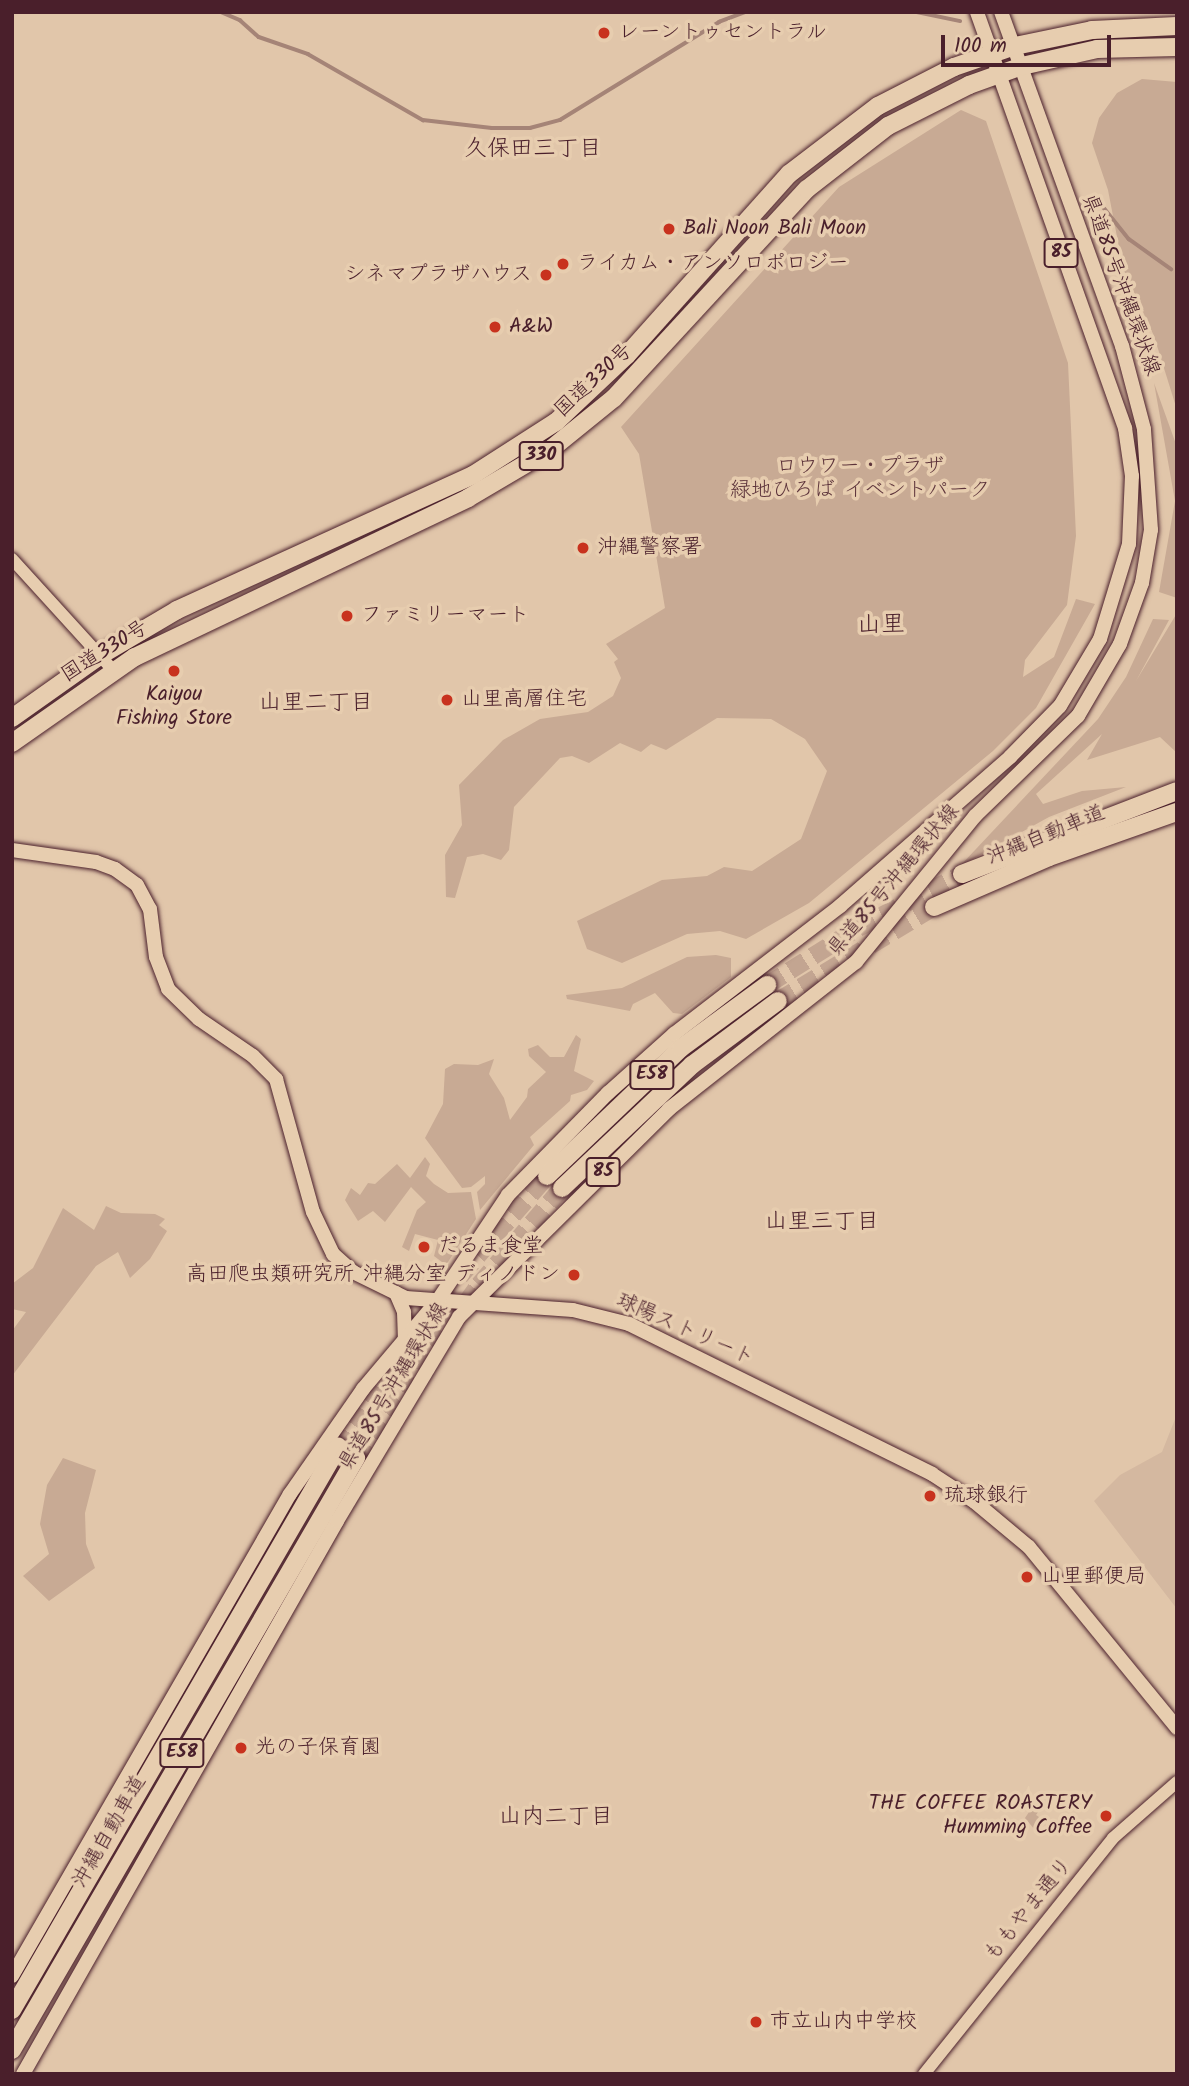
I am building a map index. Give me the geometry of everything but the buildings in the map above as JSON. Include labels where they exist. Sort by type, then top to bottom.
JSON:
[{"type":"highway","name":"国道330号","points":[[12,718],[101,655],[177,610],[473,475],[556,422],[598,385],[755,209],[814,151],[907,89],[992,52],[1014,46],[1092,30],[1177,26]]},
{"type":"highway","name":"国道330号","points":[[12,743],[113,670],[190,629],[468,498],[551,449],[614,398],[807,189],[888,126],[1022,66],[1097,49],[1177,47]]},
{"type":"highway","name":"沖縄自動車道","points":[[962,874],[1177,791]]},
{"type":"highway","name":"沖縄自動車道","points":[[933,907],[1049,856],[1177,812]]},
{"type":"highway","name":"E58","points":[[547,1176],[681,1048],[767,985]]},
{"type":"highway","name":"E58","points":[[562,1188],[692,1065],[778,1001]]},
{"type":"highway","name":"沖縄自動車道","points":[[12,2010],[338,1447]]},
{"type":"highway","name":"沖縄自動車道","points":[[12,2050],[356,1458]]},
{"type":"main road","name":"県道85号沖縄環状線","points":[[12,1976],[272,1523],[341,1418],[438,1300],[496,1210],[548,1152],[674,1034],[840,906],[1010,757],[1060,706],[1100,639],[1122,580],[1129,544],[1132,492],[1128,443],[1114,392],[977,12]]},
{"type":"main road","name":"県道85号沖縄環状線","points":[[23,2074],[337,1521],[440,1345],[471,1302],[669,1110],[856,962],[975,816],[1065,732],[1088,703],[1120,644],[1147,558],[1152,507],[1148,452],[1122,346],[1001,12]]},
{"type":"main road","name":"球陽ストリート","points":[[12,850],[96,862],[114,869],[137,885],[150,909],[156,957],[168,989],[199,1019],[253,1056],[276,1079],[313,1212],[333,1254],[353,1272],[396,1293],[438,1300],[573,1310],[629,1324],[932,1474],[975,1502],[1029,1548],[1177,1728]]},
{"type":"main road","points":[[396,1293],[404,1312],[405,1341]]},
{"type":"street","points":[[12,559],[113,670]]},
{"type":"street","name":"ももやま通り","points":[[924,2074],[1113,1838],[1177,1782]]},
{"type":"shaded area","points":[[1177,1414],[1177,1609],[1094,1501],[1120,1475],[1162,1452]]},
{"type":"green space","points":[[1142,79],[1177,82],[1177,410],[1154,336],[1123,268],[1108,190],[1092,143],[1099,118],[1117,93]]},
{"type":"green space","name":"ロウワー・プラザ 緑地ひろば イベントパーク","points":[[961,110],[986,121],[1068,363],[1076,536],[1067,605],[1025,660],[1023,677],[1054,657],[1076,599],[1095,604],[1036,708],[993,751],[809,903],[746,939],[720,931],[687,934],[622,963],[587,949],[577,921],[662,880],[707,876],[724,867],[752,871],[801,839],[827,771],[805,739],[771,719],[717,718],[666,750],[651,744],[641,752],[620,743],[589,763],[572,756],[560,758],[514,807],[509,850],[501,860],[483,854],[467,857],[455,898],[446,897],[445,855],[462,825],[459,785],[503,740],[540,719],[588,712],[613,696],[621,678],[614,662],[618,659],[606,644],[665,608],[639,454],[621,427],[839,187]]},
{"type":"green space","points":[[1154,383],[1177,447],[1177,598],[1159,592],[1175,501]]},
{"type":"green space","points":[[1177,613],[1177,753],[1160,737],[1087,760],[1102,734],[1036,794],[1043,804],[1082,791],[1126,787],[1049,817],[960,866],[1098,719],[1126,677],[1153,619],[1169,620],[1136,681]]},
{"type":"green space","points":[[716,955],[731,958],[731,977],[682,1014],[673,1013],[655,993],[633,1004],[630,1011],[567,999],[566,995],[622,988],[687,957]]},
{"type":"green space","points":[[576,1035],[581,1039],[574,1071],[594,1081],[587,1090],[571,1095],[570,1101],[530,1137],[534,1145],[480,1210],[477,1192],[485,1184],[485,1176],[471,1187],[462,1188],[425,1138],[443,1104],[445,1069],[454,1064],[478,1065],[494,1059],[489,1074],[504,1098],[510,1120],[527,1097],[528,1089],[546,1072],[529,1056],[528,1049],[538,1045],[550,1057],[564,1057]]},
{"type":"green space","points":[[425,1157],[430,1164],[426,1176],[434,1184],[448,1193],[471,1192],[476,1219],[446,1265],[434,1256],[438,1240],[415,1234],[409,1251],[402,1247],[417,1210],[426,1202],[411,1187],[385,1222],[373,1211],[358,1221],[345,1200],[351,1188],[360,1195],[368,1183],[375,1184],[397,1164],[410,1178]]},
{"type":"green space","points":[[106,1206],[121,1213],[155,1214],[165,1219],[159,1225],[167,1231],[150,1259],[130,1278],[118,1252],[96,1266],[12,1376],[12,1331],[26,1312],[12,1309],[12,1284],[33,1268],[63,1208],[94,1230]]},
{"type":"green space","points":[[63,1458],[96,1470],[85,1513],[86,1544],[95,1568],[49,1601],[23,1576],[49,1554],[40,1524],[47,1485]]},
{"type":"green space","points":[[1035,1803],[1041,1808],[1036,1815],[1042,1819],[1035,1830],[1025,1818]]},
{"type":"waterway","points":[[221,12],[240,20],[259,37],[308,54],[423,120],[492,128],[530,128],[560,120],[719,22],[745,12]]},
{"type":"waterway","points":[[917,12],[960,21]]},
{"type":"waterway","points":[[1101,204],[1129,239],[1171,269]]},
{"type":"tunnel","points":[[767,985],[858,928],[962,874]]},
{"type":"tunnel","points":[[778,1001],[934,907]]},
{"type":"tunnel","points":[[460,1276],[547,1176]]},
{"type":"tunnel","points":[[356,1458],[479,1285],[562,1188]]},
{"type":"tunnel","points":[[338,1447],[420,1330]]},
{"type":"place","name":"レーントゥセントラル","points":[[604,33]]},
{"type":"place","name":"Bali Noon Bali Moon","points":[[669,229]]},
{"type":"place","name":"ライカム・アンソロポロジー","points":[[563,264]]},
{"type":"place","name":"シネマプラザハウス","points":[[546,275]]},
{"type":"place","name":"A&W","points":[[495,327]]},
{"type":"place","name":"沖縄警察署","points":[[583,548]]},
{"type":"place","name":"ファミリーマート","points":[[347,616]]},
{"type":"place","name":"Kaiyou Fishing Store","points":[[174,671]]},
{"type":"place","name":"山里高層住宅","points":[[447,700]]},
{"type":"place","name":"だるま食堂","points":[[424,1247]]},
{"type":"place","name":"高田爬虫類研究所 沖縄分室 ディノドン","points":[[574,1275]]},
{"type":"place","name":"琉球銀行","points":[[930,1496]]},
{"type":"place","name":"山里郵便局","points":[[1027,1577]]},
{"type":"place","name":"光の子保育園","points":[[241,1748]]},
{"type":"place","name":"THE COFFEE ROASTERY Humming Coffee","points":[[1106,1816]]},
{"type":"place","name":"市立山内中学校","points":[[756,2022]]},
{"type":"district","name":"久保田三丁目","points":[[533,149]]},
{"type":"district","name":"山里","points":[[881,625]]},
{"type":"district","name":"山里二丁目","points":[[316,703]]},
{"type":"district","name":"山里三丁目","points":[[822,1222]]},
{"type":"district","name":"山内二丁目","points":[[556,1817]]}]
